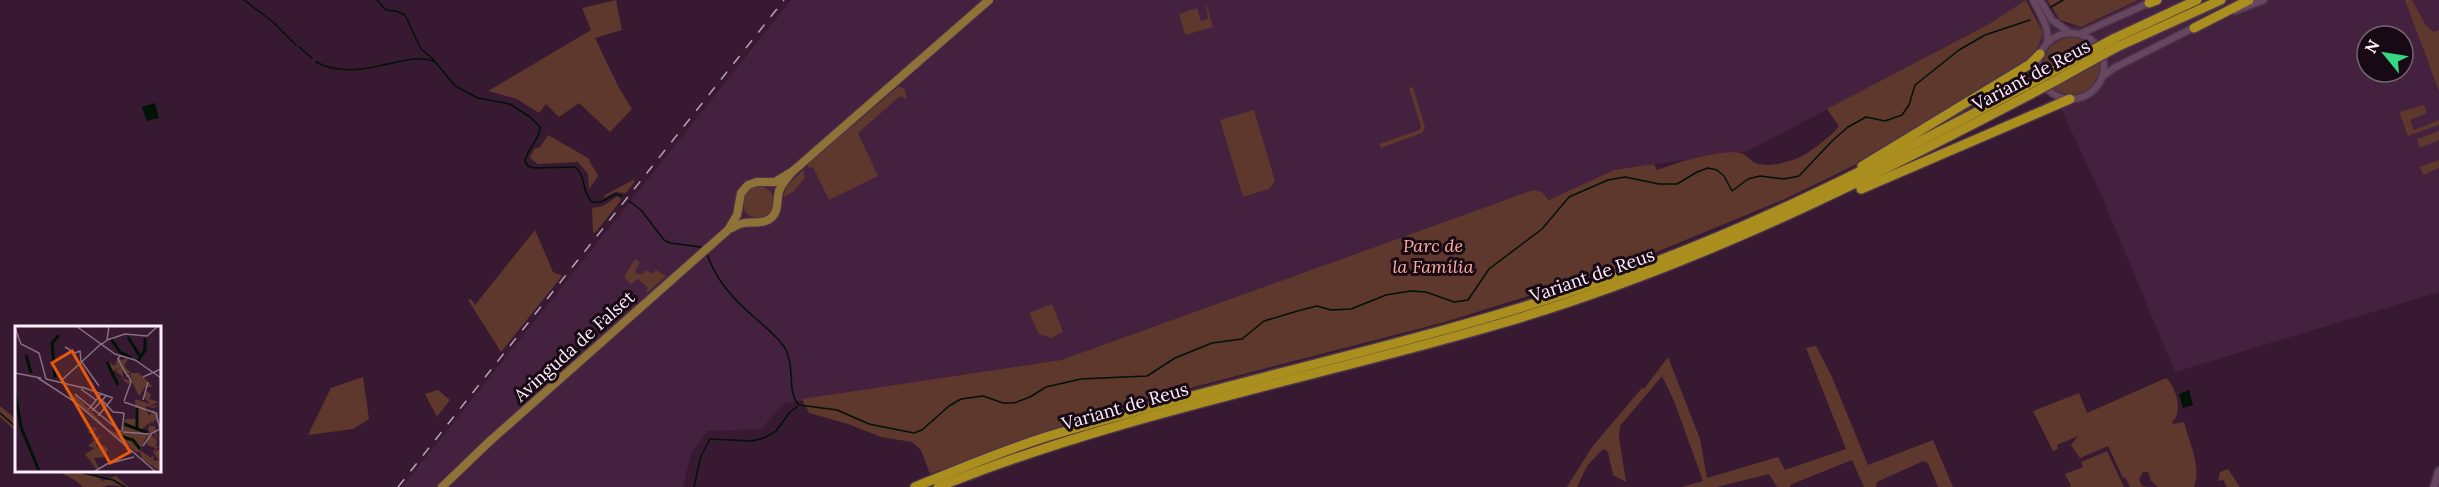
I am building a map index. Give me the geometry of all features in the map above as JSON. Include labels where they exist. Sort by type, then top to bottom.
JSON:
[{"type":"highway","name":"Variant de Reus","points":[[938,487],[1032,452],[1135,420],[1507,322],[1598,292],[1775,222],[1905,160],[2054,76],[2197,0]]},
{"type":"highway","name":"Variant de Reus","points":[[2115,43],[2221,0]]},
{"type":"highway","points":[[2194,28],[2248,0]]},
{"type":"highway","points":[[1785,208],[1857,169],[2030,63],[2040,54]]},
{"type":"highway","name":"Variant de Reus","points":[[915,487],[1047,437],[1267,375],[1386,346],[1594,284],[1714,239],[1785,208],[2029,90]]},
{"type":"highway","points":[[1775,222],[1809,211],[2070,99]]},
{"type":"main road","points":[[765,184],[779,180],[793,171],[989,0]]},
{"type":"main road","points":[[728,230],[743,222],[762,222],[771,218],[777,210],[781,187],[793,171]]},
{"type":"main road","points":[[728,230],[735,220],[741,193],[748,185],[757,182],[765,184],[775,191],[778,199]]},
{"type":"main road","points":[[739,205],[744,215],[752,221]]},
{"type":"main road","name":"Avinguda de Falset","points":[[442,487],[490,441],[728,230]]},
{"type":"main road","points":[[2434,487],[2439,471]]},
{"type":"street","points":[[2033,0],[2048,33],[2038,66],[2042,82],[2054,94],[2070,99],[2089,94],[2100,83],[2104,64],[2102,53],[2095,43],[2080,34],[2070,33],[2057,36],[2046,44]]},
{"type":"street","points":[[2040,0],[2052,20],[2070,33]]},
{"type":"street","points":[[2103,76],[2114,68],[2194,28],[2264,0]]},
{"type":"street","points":[[2080,34],[2153,1]]},
{"type":"shaded area","points":[[791,0],[2025,0],[2036,20],[2081,27],[2139,0],[2439,0],[2439,292],[2175,372],[2100,192],[2035,54],[1989,24],[1748,151],[1614,170],[1549,200],[1546,196],[1533,190],[1061,360],[785,403],[761,429],[707,431],[691,454],[683,487],[402,487]]},
{"type":"shaded area","points":[[155,103],[159,118],[147,121],[142,107]]},
{"type":"shaded area","points":[[2189,390],[2193,405],[2183,408],[2179,394]]},
{"type":"green space","points":[[616,0],[622,30],[595,38],[632,109],[610,132],[579,103],[559,117],[546,104],[539,113],[517,99],[488,91],[591,30],[582,8]]},
{"type":"green space","name":"Parc de la Família","points":[[2026,0],[2043,33],[2035,54],[2026,62],[1859,163],[1787,198],[1618,268],[1445,322],[1113,408],[930,474],[921,450],[912,442],[881,437],[848,424],[809,413],[802,399],[1061,360],[1533,190],[1542,192],[1549,200],[1614,170],[1654,164],[1657,170],[1695,158],[1735,152],[1763,165],[1790,161],[1815,148],[1839,126],[1827,109],[1989,24]]},
{"type":"green space","points":[[2047,0],[2138,0],[2081,27],[2060,20]]},
{"type":"green space","points":[[2405,0],[2412,0],[2426,26],[2434,32],[2439,30],[2439,91],[2415,24]]},
{"type":"green space","points":[[1206,5],[1213,27],[1185,35],[1179,14],[1197,8],[1201,21],[1208,19]]},
{"type":"green space","points":[[2072,37],[2083,39],[2091,45],[2042,71],[2044,58],[2050,48],[2059,41]]},
{"type":"green space","points":[[2100,62],[2096,80],[2085,91],[2069,94],[2052,88]]},
{"type":"green space","points":[[899,86],[905,90],[907,99],[900,96],[858,133],[878,176],[829,200],[813,167],[809,168],[807,165]]},
{"type":"green space","points":[[1413,87],[1425,127],[1422,133],[1381,148],[1379,144],[1419,130],[1421,127],[1409,88]]},
{"type":"green space","points":[[2424,105],[2427,113],[2410,120],[2414,130],[2439,120],[2439,125],[2408,136],[2399,112]]},
{"type":"green space","points":[[1254,110],[1275,181],[1269,189],[1243,197],[1220,120]]},
{"type":"green space","points":[[2439,131],[2439,140],[2420,148],[2417,139]]},
{"type":"green space","points":[[548,135],[588,158],[598,176],[589,189],[588,174],[578,162],[538,164],[530,158],[534,149],[540,147]]},
{"type":"green space","points":[[2439,160],[2439,168],[2423,175],[2420,167]]},
{"type":"green space","points":[[803,170],[805,178],[793,192],[783,197],[787,186]]},
{"type":"green space","points":[[635,181],[626,193],[615,192],[604,198],[605,195]]},
{"type":"green space","points":[[758,186],[769,191],[774,202],[769,213],[758,218],[747,213],[742,202],[747,191]]},
{"type":"green space","points":[[618,196],[621,200],[595,233],[593,232],[592,208],[603,206]]},
{"type":"green space","points":[[535,230],[553,272],[562,276],[501,352],[468,300],[471,299],[475,305]]},
{"type":"green space","points":[[635,259],[640,262],[635,271],[637,274],[642,274],[646,270],[652,274],[656,270],[666,276],[648,292],[646,290],[648,288],[638,279],[631,284],[624,277]]},
{"type":"green space","points":[[1052,304],[1063,332],[1051,338],[1039,334],[1029,313]]},
{"type":"green space","points":[[1816,346],[1832,377],[1868,465],[1933,440],[1953,487],[1938,487],[1928,463],[1923,461],[1877,482],[1876,487],[1864,487],[1852,460],[1790,485],[1790,487],[1777,487],[1769,474],[1717,487],[1681,487],[1703,481],[1674,401],[1662,376],[1620,426],[1619,437],[1626,482],[1613,475],[1608,452],[1603,449],[1587,466],[1577,487],[1567,487],[1592,447],[1642,388],[1644,389],[1668,357],[1700,439],[1707,478],[1778,457],[1785,470],[1846,449],[1806,348]]},
{"type":"green space","points":[[363,377],[369,419],[353,429],[308,435],[331,388]]},
{"type":"green space","points":[[2166,378],[2173,387],[2178,406],[2178,413],[2172,422],[2173,424],[2184,422],[2194,454],[2197,471],[2194,487],[2158,487],[2151,481],[2148,472],[2143,472],[2139,479],[2142,486],[2150,487],[2130,487],[2125,477],[2123,478],[2108,446],[2080,458],[2071,445],[2078,436],[2057,445],[2058,449],[2053,451],[2033,411],[2079,393],[2087,413]]},
{"type":"green space","points":[[438,390],[450,400],[437,417],[425,394]]},
{"type":"green space","points":[[0,406],[15,418],[15,430],[0,417]]},
{"type":"green space","points":[[2107,451],[2124,487],[2068,487],[2071,486],[2065,474],[2083,467],[2081,462]]},
{"type":"green space","points":[[2228,469],[2240,487],[2227,487],[2223,480],[2218,481],[2220,472]]},
{"type":"green space","points":[[59,472],[90,472],[103,481],[116,476],[128,487],[108,485],[83,487]]},
{"type":"waterway","points":[[244,0],[273,22],[296,45]]},
{"type":"waterway","points":[[377,0],[386,10],[405,15],[421,49],[432,58],[455,86],[478,98],[510,104],[530,117],[540,127],[538,136],[525,161],[528,166],[535,168],[575,167],[581,175],[586,194],[592,202],[601,202],[616,194],[622,196]]},
{"type":"waterway","points":[[2051,7],[2063,0]]},
{"type":"waterway","points":[[799,405],[837,410],[869,424],[914,433],[922,430],[949,406],[961,399],[983,396],[1003,403],[1014,403],[1046,387],[1081,379],[1147,376],[1175,358],[1212,343],[1242,339],[1264,321],[1317,306],[1331,310],[1351,309],[1386,295],[1411,291],[1426,292],[1454,302],[1468,300],[1489,269],[1542,229],[1569,197],[1608,180],[1625,177],[1659,184],[1677,184],[1708,168],[1717,170],[1724,176],[1732,191],[1748,179],[1760,176],[1784,179],[1799,176],[1848,127],[1866,117],[1885,121],[1902,115],[1909,105],[1915,85],[1959,50],[1985,35],[2030,20]]},
{"type":"waterway","points":[[299,47],[312,58]]},
{"type":"waterway","points":[[316,62],[332,68],[349,70],[411,59],[435,62]]},
{"type":"waterway","points":[[629,201],[641,210],[664,240],[670,243],[701,247]]},
{"type":"waterway","points":[[707,254],[726,288],[783,345],[789,357],[793,392],[798,404]]},
{"type":"waterway","points":[[694,487],[701,456],[710,439],[752,441],[764,438],[776,431],[790,412],[798,406]]},
{"type":"waterway","points":[[0,413],[15,426]]},
{"type":"waterway","points":[[79,472],[113,480],[125,487]]},
{"type":"railway","points":[[398,487],[784,0]]}]
